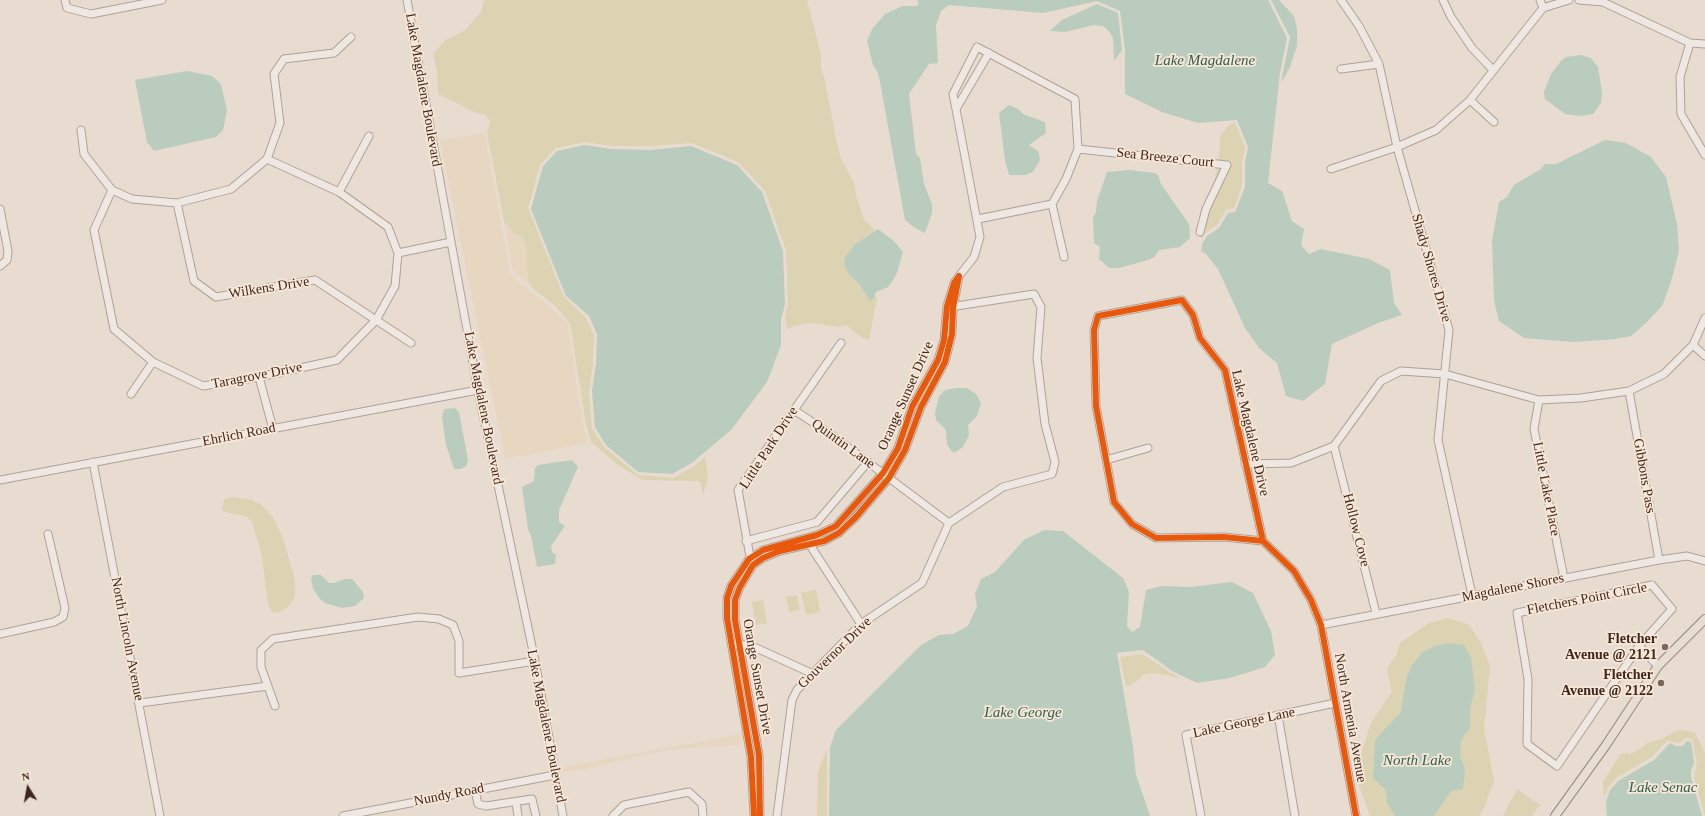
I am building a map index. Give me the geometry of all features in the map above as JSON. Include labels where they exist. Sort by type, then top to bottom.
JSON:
[{"type":"main road","points":[[1555,816],[1606,745],[1658,666],[1705,619]]},
{"type":"street","points":[[65,0],[67,8],[91,14],[162,0]]},
{"type":"street","name":"Lake Magdalene Boulevard","points":[[407,0],[478,390],[535,661],[563,816]]},
{"type":"street","name":"Shady Shores Drive","points":[[1341,0],[1359,26],[1379,64],[1397,147],[1449,330],[1438,440],[1472,596]]},
{"type":"street","points":[[1443,0],[1451,17],[1472,48],[1493,70]]},
{"type":"street","points":[[1540,0],[1543,8]]},
{"type":"street","points":[[1331,169],[1397,147],[1436,130],[1470,100],[1543,8],[1569,0]]},
{"type":"street","points":[[1579,0],[1604,1],[1690,43],[1705,44]]},
{"type":"street","points":[[80,130],[84,154],[112,190],[132,199],[177,203],[231,189],[267,159],[280,123],[274,74],[284,59],[334,53],[351,36]]},
{"type":"street","points":[[1690,43],[1680,77],[1681,114],[1705,156]]},
{"type":"street","name":"Orange Sunset Drive","points":[[760,816],[759,755],[735,644],[727,618],[727,598],[731,586],[751,562],[808,542],[824,541],[839,533],[856,517],[905,450],[920,408],[945,362],[952,334],[950,307],[954,284],[974,257],[980,237],[978,219],[953,94],[978,47],[1075,98],[1078,148],[1066,179],[1052,204]]},
{"type":"street","points":[[956,109],[989,53]]},
{"type":"street","points":[[1341,69],[1379,64]]},
{"type":"street","points":[[1470,100],[1494,122]]},
{"type":"street","points":[[339,192],[369,136]]},
{"type":"street","name":"Sea Breeze Court","points":[[1078,148],[1227,165],[1206,209],[1200,232]]},
{"type":"street","name":"Taragrove Drive","points":[[112,190],[94,230],[114,329],[153,362],[203,386],[259,377],[337,360],[376,320],[395,286],[398,253],[388,227],[339,192],[267,159]]},
{"type":"street","name":"Wilkens Drive","points":[[177,203],[194,281],[216,297],[315,280],[411,343]]},
{"type":"street","points":[[978,219],[1052,204],[1064,257]]},
{"type":"street","points":[[0,209],[8,251],[7,260],[0,266]]},
{"type":"street","points":[[398,253],[451,242]]},
{"type":"street","points":[[949,523],[1003,487],[1052,474],[1055,462],[1045,424],[1037,358],[1041,307],[1034,294],[950,307]]},
{"type":"street","name":"Lake Magdalene Drive","points":[[1182,300],[1193,315],[1200,338],[1225,370],[1263,541],[1224,537],[1156,538],[1132,524],[1114,502],[1106,460],[1096,406],[1094,330],[1098,316],[1182,300]]},
{"type":"street","points":[[1245,464],[1291,463],[1334,446],[1381,381],[1401,371],[1445,374],[1539,400],[1581,398],[1630,391],[1664,374],[1693,345],[1705,318]]},
{"type":"street","name":"Little Park Drive","points":[[751,562],[738,490],[841,343]]},
{"type":"street","points":[[1693,345],[1705,356]]},
{"type":"street","points":[[131,394],[153,362]]},
{"type":"street","points":[[259,377],[273,429]]},
{"type":"street","name":"Ehrlich Road","points":[[0,480],[478,390]]},
{"type":"street","name":"Gibbons Pass","points":[[1630,391],[1659,560]]},
{"type":"street","name":"Little Lake Place","points":[[1539,400],[1534,429],[1564,578]]},
{"type":"street","name":"Quintin Lane","points":[[794,410],[886,475],[949,523]]},
{"type":"street","name":"Hollow Cove","points":[[1334,446],[1376,613]]},
{"type":"street","points":[[1106,460],[1148,448]]},
{"type":"street","name":"North Lincoln Avenue","points":[[93,462],[140,703],[160,816]]},
{"type":"street","points":[[746,541],[817,522],[868,462]]},
{"type":"street","name":"Gouvernor Drive","points":[[777,816],[792,700],[797,690],[811,673],[861,624],[922,583],[949,523]]},
{"type":"street","points":[[0,634],[54,622],[63,617],[65,608],[48,534]]},
{"type":"street","points":[[1263,541],[1294,571],[1311,600],[1321,625]]},
{"type":"street","points":[[808,542],[861,624]]},
{"type":"street","name":"Magdalene Shores","points":[[1321,625],[1376,613],[1659,560],[1687,556],[1705,562]]},
{"type":"street","name":"Fletchers Point Circle","points":[[1652,585],[1672,609],[1639,646],[1557,766],[1527,744],[1528,679],[1517,613],[1652,585]]},
{"type":"street","points":[[275,706],[262,667],[261,650],[273,639],[418,617],[439,619],[453,625],[459,641],[459,673],[535,661]]},
{"type":"street","name":"North Armenia Avenue","points":[[1321,625],[1356,816]]},
{"type":"street","points":[[735,644],[752,646],[811,673]]},
{"type":"street","name":"Orange Sunset Drive","points":[[735,644],[751,757],[754,816]]},
{"type":"street","points":[[1639,646],[1658,666]]},
{"type":"street","points":[[140,703],[268,686]]},
{"type":"street","name":"Lake George Lane","points":[[1201,816],[1186,736],[1335,703]]},
{"type":"street","points":[[1278,715],[1296,816]]},
{"type":"street","name":"Nundy Road","points":[[343,816],[555,775]]},
{"type":"street","points":[[475,790],[478,804],[481,806],[532,799],[536,816]]},
{"type":"street","points":[[613,816],[624,804],[689,792],[702,804],[703,816]]},
{"type":"street","points":[[516,802],[518,816]]},
{"type":"shaded area","points":[[484,0],[807,0],[821,54],[821,69],[825,81],[841,158],[854,183],[857,199],[864,220],[875,230],[855,244],[845,257],[844,264],[848,273],[859,284],[870,301],[875,296],[877,298],[869,340],[864,339],[846,325],[839,327],[811,323],[794,326],[787,329],[785,316],[788,305],[786,250],[765,191],[738,162],[692,143],[651,146],[611,146],[585,142],[556,148],[540,165],[528,208],[564,297],[586,318],[594,335],[593,363],[589,392],[592,428],[604,447],[638,475],[673,478],[694,466],[705,457],[708,477],[703,496],[699,481],[643,480],[618,465],[591,442],[586,424],[570,323],[556,307],[534,289],[528,280],[526,245],[523,237],[514,234],[504,221],[487,132],[491,121],[484,114],[477,113],[438,94],[437,72],[433,53],[446,40],[464,31],[481,12]]},
{"type":"shaded area","points":[[1235,123],[1245,147],[1242,162],[1242,186],[1234,208],[1226,210],[1217,225],[1205,233],[1201,239],[1199,229],[1212,191],[1219,159],[1220,136],[1230,124]]},
{"type":"shaded area","points":[[485,133],[510,274],[554,310],[568,324],[583,424],[588,443],[505,459],[440,140]]},
{"type":"shaded area","points":[[504,221],[514,234],[523,237],[526,245],[528,280],[534,289],[513,272]]},
{"type":"shaded area","points":[[230,497],[251,500],[262,505],[274,519],[282,536],[294,576],[295,595],[291,604],[279,613],[272,612],[268,604],[262,557],[252,521],[245,516],[222,510],[224,500]]},
{"type":"shaded area","points":[[816,590],[820,612],[806,615],[801,593]]},
{"type":"shaded area","points":[[797,595],[800,610],[789,612],[786,597]]},
{"type":"shaded area","points":[[763,600],[767,623],[756,625],[752,602]]},
{"type":"shaded area","points":[[1448,618],[1469,625],[1480,641],[1490,666],[1484,729],[1494,781],[1484,808],[1479,816],[1370,816],[1358,782],[1357,766],[1371,723],[1392,692],[1387,668],[1397,654],[1400,643],[1429,623]]},
{"type":"shaded area","points":[[1142,654],[1181,678],[1153,673],[1142,675],[1137,681],[1126,687],[1120,657]]},
{"type":"shaded area","points":[[1682,730],[1695,733],[1705,753],[1705,816],[1694,777],[1697,763],[1692,739],[1685,738],[1682,742],[1677,743],[1668,740],[1652,757],[1616,778],[1608,788],[1604,798],[1603,782],[1621,753],[1630,754],[1640,749],[1647,743],[1662,739],[1676,731]]},
{"type":"shaded area","points":[[747,733],[750,737],[739,745],[666,750],[585,769],[563,772],[562,767]]},
{"type":"shaded area","points":[[827,749],[827,816],[817,816],[818,771]]},
{"type":"shaded area","points":[[1517,789],[1540,805],[1532,816],[1503,816]]},
{"type":"water","name":"Lake Magdalene","points":[[917,0],[1268,0],[1287,38],[1280,73],[1268,183],[1282,191],[1292,221],[1304,229],[1301,245],[1309,254],[1321,249],[1369,259],[1390,270],[1394,303],[1402,315],[1378,323],[1332,344],[1325,384],[1303,401],[1286,396],[1277,363],[1259,348],[1245,328],[1218,269],[1206,254],[1201,251],[1202,244],[1207,236],[1219,228],[1228,213],[1235,212],[1245,187],[1245,163],[1248,147],[1237,120],[1198,123],[1162,112],[1125,94],[1125,50],[1120,11],[1097,1],[1043,13],[949,5],[941,11],[936,25],[938,63],[929,64],[909,94],[916,154],[920,158],[924,184],[932,204],[932,213],[925,233],[915,228],[905,220],[880,82],[877,71],[873,65],[867,41],[872,29],[885,14],[903,6],[917,6],[919,2]]},
{"type":"water","points":[[1271,0],[1279,0],[1294,16],[1297,29],[1297,46],[1290,67],[1281,83],[1290,37]]},
{"type":"water","points":[[1097,4],[1118,13],[1122,50],[1114,61],[1113,38],[1109,31],[1103,26],[1094,25],[1065,32],[1050,31],[1062,20]]},
{"type":"water","points":[[1581,55],[1591,58],[1598,67],[1602,92],[1601,103],[1593,114],[1581,116],[1565,114],[1545,99],[1544,92],[1551,74],[1561,61],[1566,57]]},
{"type":"water","points":[[187,71],[212,76],[221,84],[227,110],[223,130],[216,137],[154,151],[147,142],[135,80]]},
{"type":"water","points":[[1009,105],[1018,109],[1023,114],[1045,122],[1046,133],[1029,145],[1038,151],[1040,160],[1033,172],[1025,175],[1009,175],[1005,160],[999,113]]},
{"type":"water","points":[[1605,140],[1626,143],[1651,157],[1666,177],[1677,224],[1679,251],[1671,282],[1662,306],[1631,336],[1615,339],[1574,342],[1524,338],[1499,321],[1494,301],[1492,241],[1499,202],[1507,197],[1514,185],[1541,169],[1545,164],[1556,164]]},
{"type":"water","points":[[585,145],[611,149],[651,150],[691,146],[737,165],[762,192],[783,251],[785,304],[781,320],[781,345],[767,382],[732,429],[692,463],[672,474],[638,472],[606,445],[595,427],[592,391],[596,364],[597,334],[589,316],[566,296],[531,209],[543,166],[557,151]]},
{"type":"water","points":[[1129,170],[1155,173],[1158,175],[1161,184],[1189,224],[1190,238],[1180,247],[1159,250],[1154,257],[1148,260],[1119,268],[1109,268],[1099,259],[1100,247],[1094,243],[1093,217],[1096,213],[1097,201],[1107,172]]},
{"type":"water","points":[[878,229],[894,241],[903,252],[897,273],[892,282],[888,287],[876,292],[874,298],[870,301],[859,284],[848,273],[844,264],[845,257],[855,244]]},
{"type":"water","points":[[967,388],[976,394],[981,403],[977,416],[968,425],[969,435],[963,447],[954,453],[947,444],[946,430],[936,420],[935,413],[939,396],[945,390]]},
{"type":"water","points":[[455,408],[459,412],[468,460],[466,466],[461,469],[454,469],[446,445],[442,417],[444,409]]},
{"type":"water","points":[[572,460],[578,467],[559,510],[559,522],[565,526],[551,546],[552,552],[556,555],[555,564],[537,567],[531,536],[528,529],[522,487],[534,481],[535,468],[538,465]]},
{"type":"water","name":"Lake George","points":[[1044,530],[1063,531],[1123,578],[1129,592],[1127,626],[1132,632],[1140,627],[1146,590],[1162,586],[1191,587],[1232,582],[1253,593],[1271,631],[1275,655],[1265,667],[1230,678],[1197,683],[1172,671],[1143,650],[1117,653],[1133,747],[1136,775],[1150,816],[829,816],[830,747],[836,730],[921,645],[939,635],[953,634],[968,626],[977,606],[975,594],[981,579],[995,572],[1024,540]]},
{"type":"water","points":[[313,575],[321,575],[329,583],[352,579],[363,592],[364,598],[355,606],[342,608],[325,603],[313,589],[311,578]]},
{"type":"water","name":"North Lake","points":[[1449,643],[1464,645],[1471,657],[1475,690],[1470,708],[1470,728],[1461,740],[1460,756],[1465,769],[1463,789],[1451,791],[1434,816],[1395,816],[1387,803],[1386,790],[1373,778],[1375,740],[1401,712],[1406,679],[1412,665],[1423,652],[1435,646]]},
{"type":"water","name":"Lake Senac","points":[[1686,741],[1691,742],[1694,763],[1691,770],[1691,777],[1702,816],[1607,816],[1606,802],[1610,790],[1618,781],[1654,760],[1670,743],[1676,746],[1683,746]]},
{"type":"cycle path","points":[[754,816],[751,757],[727,618],[727,598],[731,586],[749,559],[763,550],[817,535],[836,526],[883,473],[898,448],[912,407],[938,360],[944,340],[947,306],[954,283],[959,276],[953,308],[952,334],[945,362],[921,407],[905,450],[889,478],[856,517],[839,533],[824,541],[780,551],[763,558],[753,565],[740,587],[735,600],[735,620],[759,755],[760,816]]},
{"type":"cycle path","points":[[1263,541],[1224,537],[1156,538],[1132,524],[1114,502],[1096,406],[1094,330],[1098,316],[1182,300],[1193,315],[1200,338],[1225,370],[1263,541],[1294,571],[1311,600],[1321,625],[1356,816]]},
{"type":"place","name":"Fletcher Avenue @ 2121","points":[[1665,647]]},
{"type":"place","name":"Fletcher Avenue @ 2122","points":[[1661,683]]}]
